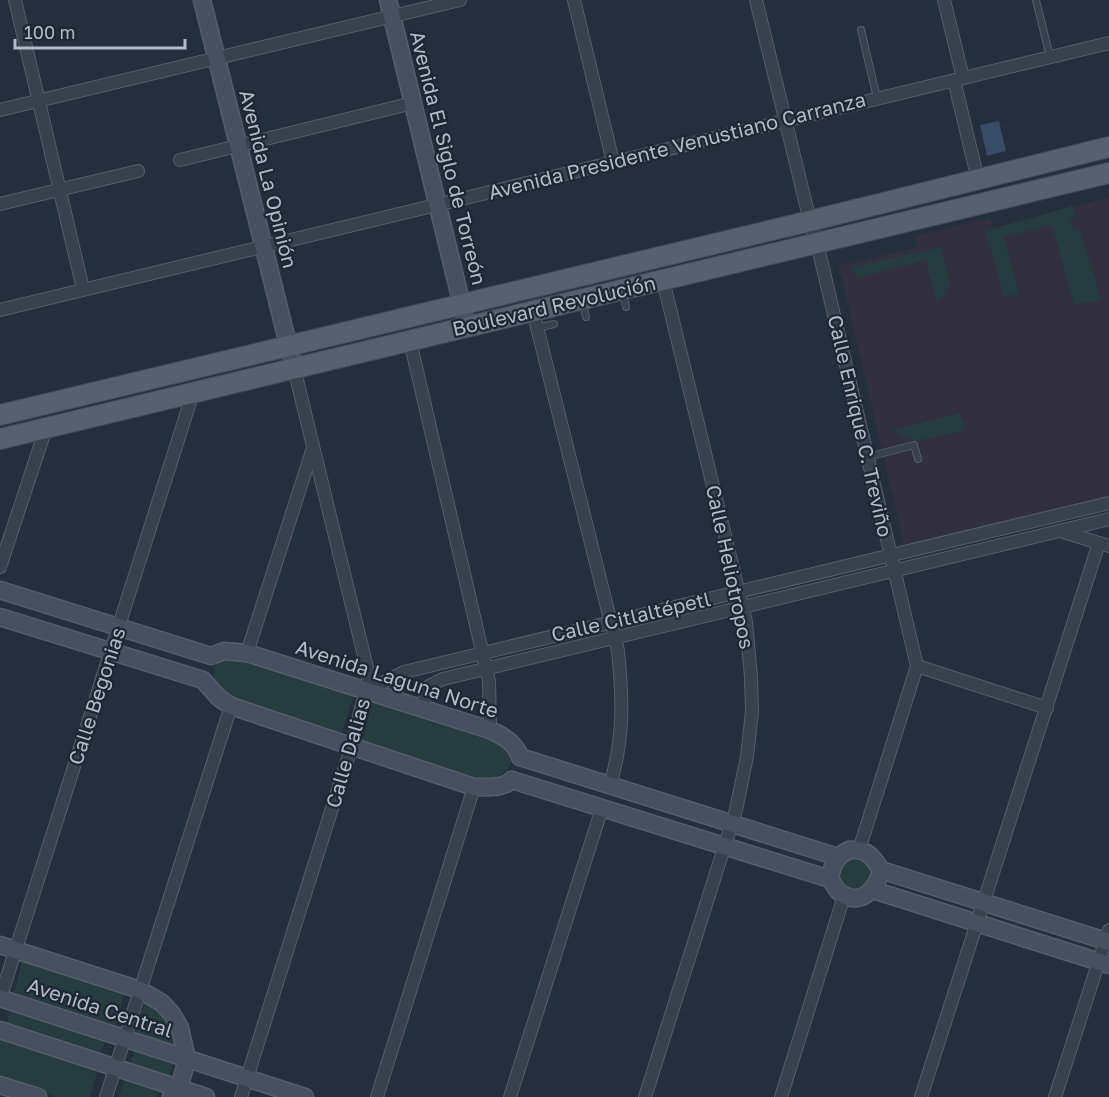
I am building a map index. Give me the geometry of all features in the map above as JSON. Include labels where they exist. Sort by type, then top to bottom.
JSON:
[{"type":"main road","points":[[0,415],[1109,147]]},
{"type":"main road","name":"Boulevard Revolución","points":[[0,439],[466,326],[535,320],[624,298],[662,292],[817,243],[1109,173]]},
{"type":"street","points":[[15,0],[83,289]]},
{"type":"street","name":"Avenida La Opinión","points":[[202,0],[294,368]]},
{"type":"street","points":[[0,110],[217,58],[390,8],[460,0]]},
{"type":"street","points":[[574,0],[613,162]]},
{"type":"street","name":"Calle Enrique C. Treviño","points":[[756,0],[817,243],[917,666]]},
{"type":"street","points":[[944,0],[978,180]]},
{"type":"street","name":"Avenida El Siglo de Torreón","points":[[390,8],[466,326]]},
{"type":"street","name":"Avenida Presidente Venustiano Carranza","points":[[0,309],[1109,43]]},
{"type":"street","points":[[180,160],[413,103]]},
{"type":"street","points":[[0,204],[138,171]]},
{"type":"street","name":"Calle Heliotropos","points":[[645,1097],[732,824],[747,756],[752,712],[752,677],[743,607],[662,292]]},
{"type":"street","points":[[535,320],[619,660],[622,704],[618,759],[610,785]]},
{"type":"street","points":[[410,340],[487,669],[490,730]]},
{"type":"street","name":"Calle Dalias","points":[[241,1097],[352,745],[369,676],[294,368]]},
{"type":"street","name":"Calle Begonias","points":[[0,998],[8,948],[111,651],[193,393]]},
{"type":"street","points":[[0,567],[46,428]]},
{"type":"street","points":[[247,653],[313,447]]},
{"type":"street","name":"Calle Citlaltépetl","points":[[366,691],[404,672],[483,652],[1109,503]]},
{"type":"street","name":"Calle Citlaltépetl","points":[[421,708],[429,686],[435,683],[1109,519]]},
{"type":"street","points":[[921,1097],[1047,708],[1104,544],[1059,531]]},
{"type":"street","name":"Avenida Laguna Norte","points":[[0,590],[211,656],[224,651],[247,653],[490,730],[508,739],[518,750],[520,757]]},
{"type":"street","points":[[0,617],[203,680],[219,698],[231,706],[474,787],[507,785],[512,780],[520,757],[838,857]]},
{"type":"street","points":[[203,680],[211,656]]},
{"type":"street","points":[[859,849],[917,666],[1047,708]]},
{"type":"street","points":[[106,1097],[231,706]]},
{"type":"street","points":[[512,780],[830,879],[844,896],[860,898],[873,890],[879,880],[881,870],[869,854],[859,849],[849,850],[834,862],[830,879]]},
{"type":"street","points":[[376,1097],[474,787]]},
{"type":"street","points":[[510,1097],[602,808]]},
{"type":"street","points":[[881,870],[984,903],[1108,938],[1104,964],[1055,1097]]},
{"type":"street","points":[[873,890],[1104,964]]},
{"type":"street","points":[[781,1097],[844,896]]},
{"type":"street","name":"Avenida Central","points":[[8,948],[140,990],[162,1003],[180,1028],[187,1059],[175,1093]]},
{"type":"street","name":"Avenida Central","points":[[0,998],[305,1097]]},
{"type":"street","points":[[0,1030],[116,1068],[175,1093],[206,1097]]},
{"type":"street","points":[[0,1085],[38,1097]]},
{"type":"lane","points":[[1036,0],[1050,57]]},
{"type":"lane","points":[[861,30],[877,98]]},
{"type":"lane","points":[[535,320],[554,324]]},
{"type":"lane","points":[[868,457],[914,445],[918,459]]},
{"type":"shaded area","points":[[1109,198],[1109,500],[905,548],[839,266],[917,247],[914,236],[990,218],[993,228]]},
{"type":"green space","points":[[1073,206],[1075,217],[1070,218],[1074,229],[1079,228],[1102,301],[1074,304],[1052,226],[1004,237],[1019,294],[1004,297],[985,231]]},
{"type":"green space","points":[[941,247],[950,285],[941,299],[936,300],[926,260],[856,278],[851,267]]},
{"type":"green space","points":[[960,413],[966,430],[915,442],[891,430]]},
{"type":"green space","points":[[231,654],[356,688],[342,733],[227,696],[215,682],[213,670],[220,659]]},
{"type":"green space","points":[[374,694],[491,730],[511,748],[512,760],[507,772],[495,778],[481,779],[362,741]]},
{"type":"green space","points":[[855,858],[867,862],[871,874],[867,886],[855,890],[843,886],[839,874],[843,862]]},
{"type":"green space","points":[[23,959],[125,990],[116,1026],[14,992]]},
{"type":"green space","points":[[145,1001],[163,1012],[179,1047],[135,1033]]},
{"type":"green space","points":[[11,1004],[108,1034],[100,1057],[6,1027]]},
{"type":"green space","points":[[0,1034],[99,1067],[90,1097],[56,1097],[0,1078]]},
{"type":"green space","points":[[137,1044],[175,1057],[170,1076],[130,1064]]},
{"type":"green space","points":[[126,1073],[166,1087],[156,1097],[119,1097]]},
{"type":"water","points":[[999,121],[1006,151],[987,156],[980,125]]}]
